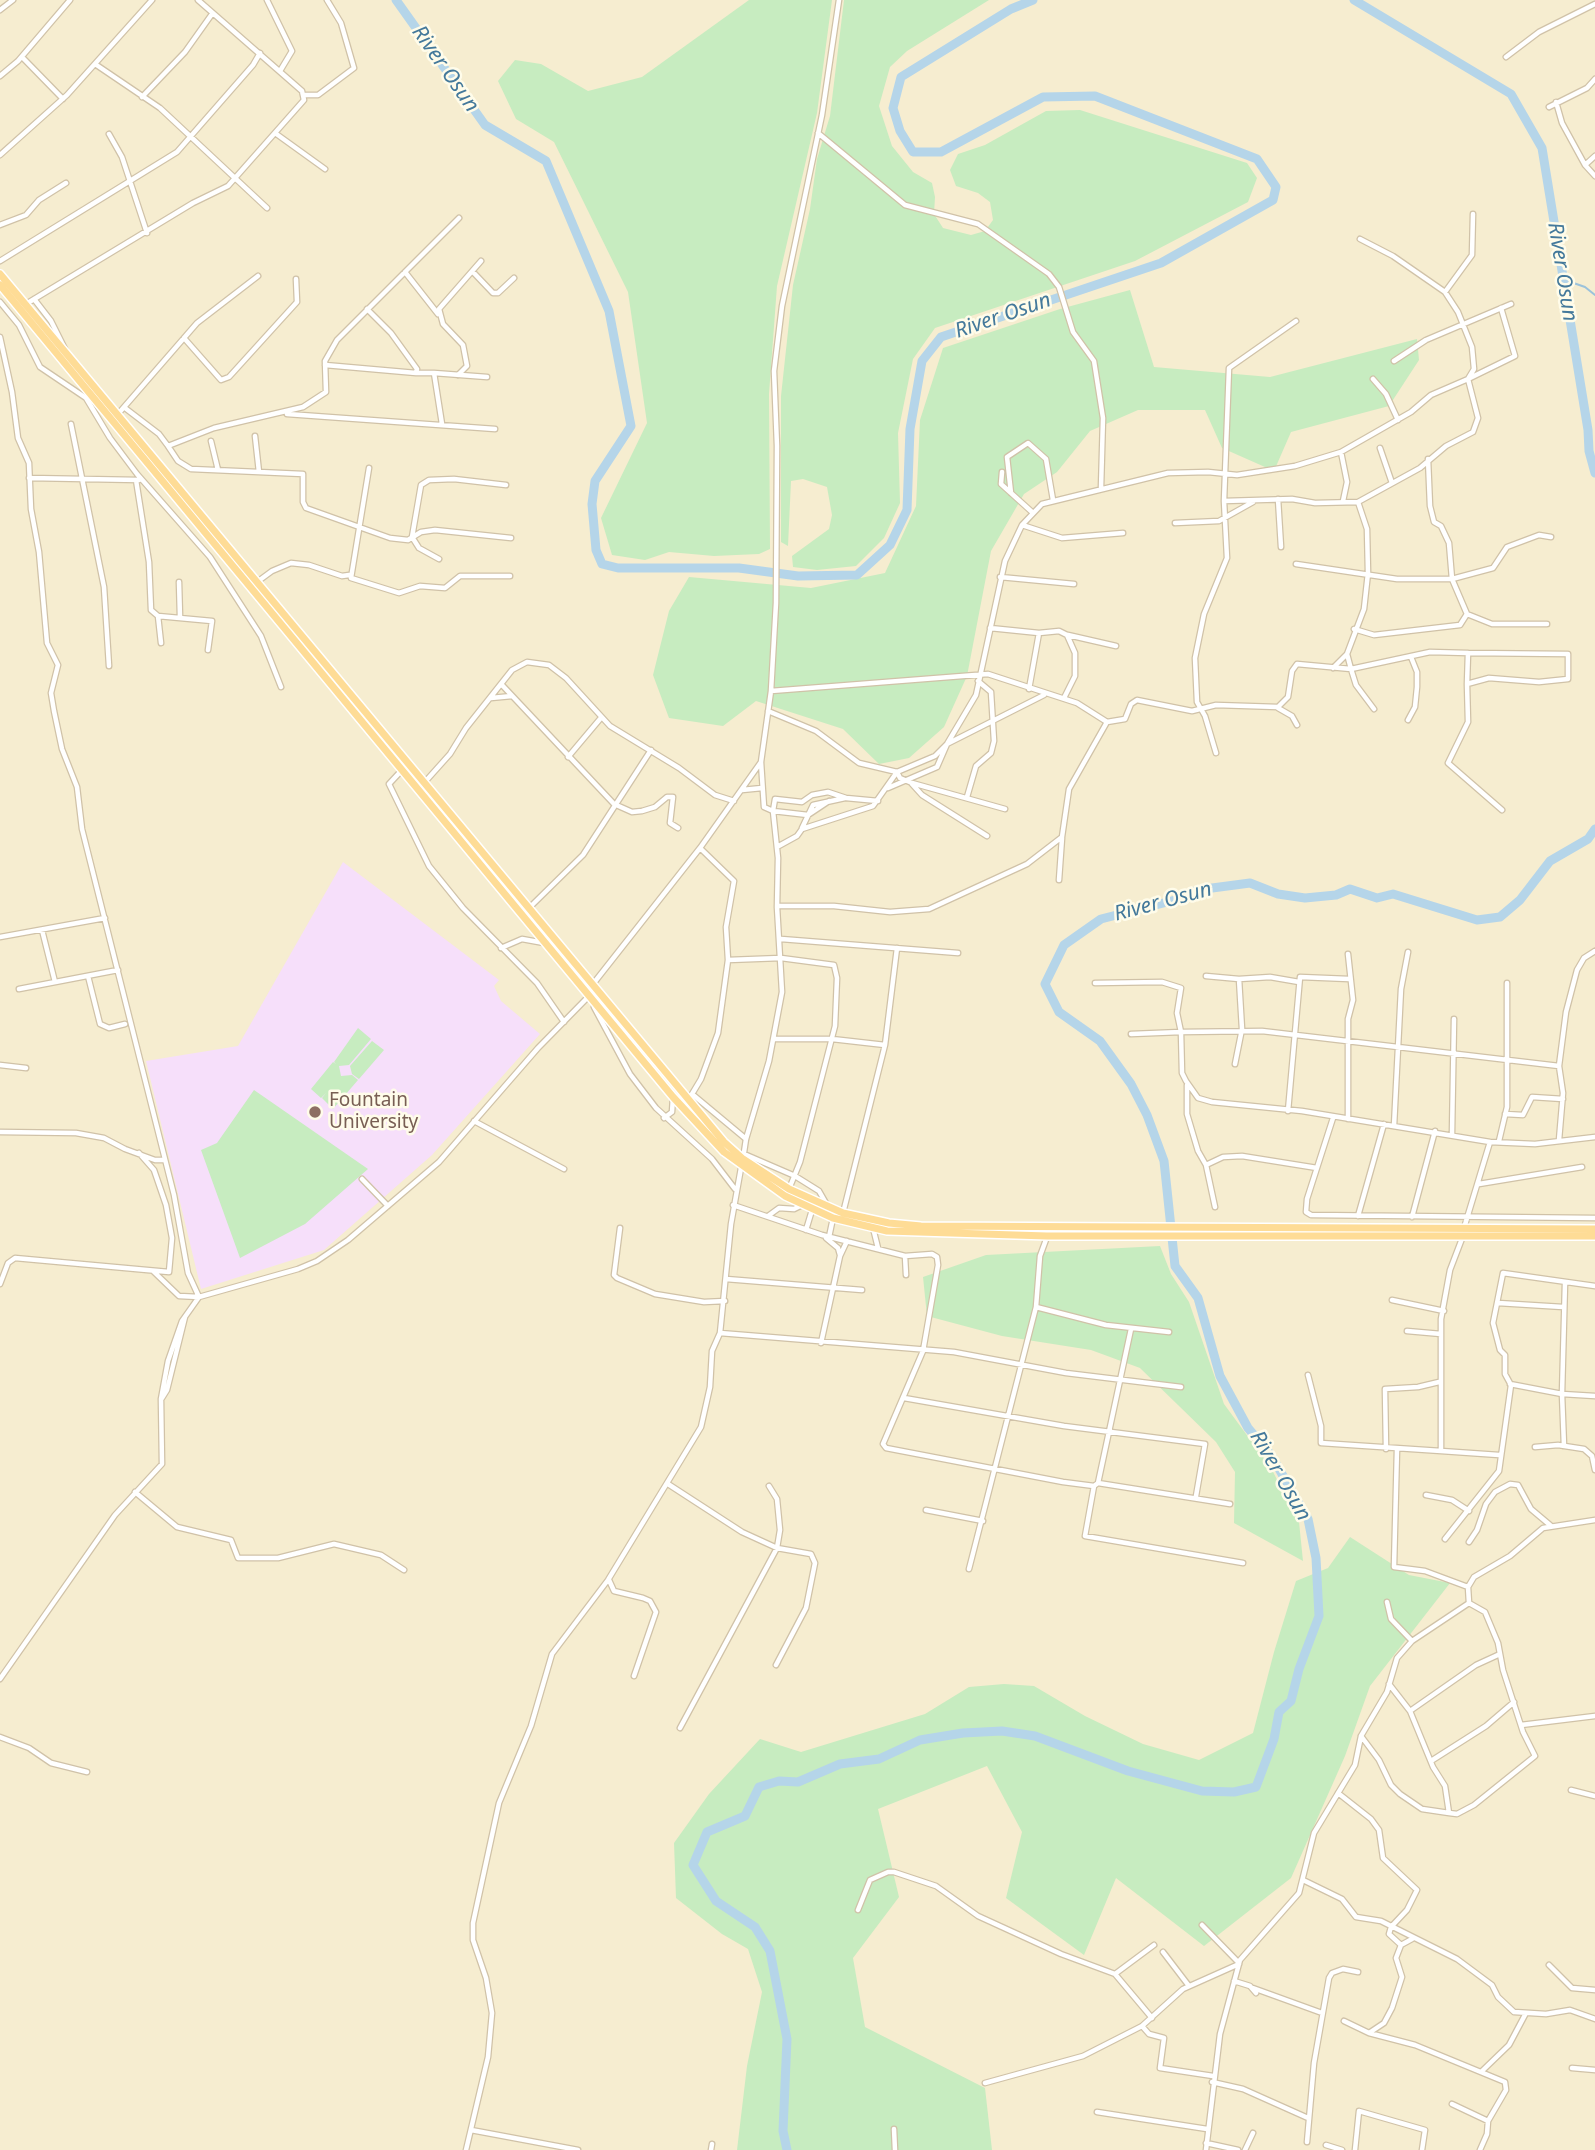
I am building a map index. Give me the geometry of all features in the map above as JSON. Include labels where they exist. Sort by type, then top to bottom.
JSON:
[{"type":"highway","points":[[0,274],[66,353],[114,418],[673,1097],[743,1160],[802,1205],[833,1218],[873,1228],[1047,1236],[1126,1231]]},
{"type":"highway","points":[[0,285],[257,582],[592,985],[690,1096],[724,1142],[743,1160]]},
{"type":"highway","points":[[787,1193],[843,1213],[889,1223],[921,1226],[1126,1231],[1464,1232],[1595,1229]]},
{"type":"highway","points":[[1464,1232],[1595,1236]]},
{"type":"street","points":[[0,10],[13,0]]},
{"type":"street","points":[[0,76],[22,57],[71,0]]},
{"type":"street","points":[[0,155],[63,99],[152,0]]},
{"type":"street","points":[[26,304],[237,179],[304,100],[303,95],[260,53],[212,14],[204,2],[198,0]]},
{"type":"street","points":[[267,0],[292,51],[279,71]]},
{"type":"street","points":[[303,95],[318,95],[354,68],[341,23],[327,0]]},
{"type":"street","points":[[829,801],[808,815],[765,808],[761,762],[771,691],[775,580],[777,446],[773,394],[776,343],[818,133],[839,0]]},
{"type":"street","points":[[1506,57],[1539,32],[1595,4]]},
{"type":"street","points":[[142,97],[185,52],[212,14]]},
{"type":"street","points":[[0,261],[177,152],[253,65],[260,53]]},
{"type":"street","points":[[22,57],[63,99]]},
{"type":"street","points":[[95,64],[160,108],[267,208]]},
{"type":"street","points":[[1549,107],[1587,88],[1595,79]]},
{"type":"street","points":[[1556,102],[1562,122],[1585,165],[1595,176]]},
{"type":"street","points":[[275,133],[325,169]]},
{"type":"street","points":[[818,133],[905,205],[978,224],[1049,274],[1059,287],[1073,332],[1094,360],[1101,393],[1104,440],[1101,488]]},
{"type":"street","points":[[108,134],[131,179],[147,233]]},
{"type":"street","points":[[1585,165],[1595,156]]},
{"type":"street","points":[[0,225],[26,215],[39,200],[66,183]]},
{"type":"street","points":[[1445,292],[1472,256],[1473,214]]},
{"type":"street","points":[[168,446],[214,428],[303,407],[326,392],[325,365],[337,340],[459,218]]},
{"type":"street","points":[[1224,500],[1358,502],[1420,468],[1446,446],[1465,439],[1476,427],[1478,418],[1468,379],[1474,369],[1474,352],[1465,325],[1445,292],[1393,256],[1360,239]]},
{"type":"street","points":[[438,314],[481,261]]},
{"type":"street","points":[[405,272],[463,345],[467,366],[458,375]]},
{"type":"street","points":[[473,272],[493,293],[498,293],[513,278]]},
{"type":"street","points":[[105,428],[197,323],[258,276]]},
{"type":"street","points":[[184,338],[216,378],[221,380],[229,377],[297,302],[296,279]]},
{"type":"street","points":[[34,299],[62,339],[66,353]]},
{"type":"street","points":[[0,302],[19,325],[40,367],[77,389],[139,480],[210,557],[261,636],[281,687]]},
{"type":"street","points":[[1394,361],[1426,340],[1511,304]]},
{"type":"street","points":[[888,788],[940,764],[947,744],[970,706],[979,679],[1000,577],[1022,525],[1032,512],[1053,500],[1168,473],[1269,473],[1341,452],[1398,420],[1431,395],[1515,356],[1502,308]]},
{"type":"street","points":[[367,309],[391,333],[417,369],[416,373]]},
{"type":"street","points":[[1216,753],[1195,695],[1195,659],[1204,614],[1225,568],[1228,546],[1224,500],[1228,368],[1296,321]]},
{"type":"street","points":[[0,337],[18,438],[29,459],[47,643],[58,665],[51,699],[62,749],[77,787],[82,829],[174,1195],[188,1273],[199,1297]]},
{"type":"street","points":[[325,365],[487,377]]},
{"type":"street","points":[[434,373],[442,425]]},
{"type":"street","points":[[1373,379],[1386,394],[1398,420]]},
{"type":"street","points":[[303,407],[303,415]]},
{"type":"street","points":[[125,408],[159,434],[185,466],[303,474],[303,502],[306,508],[358,528],[405,540],[435,530],[511,538]]},
{"type":"street","points":[[283,413],[495,429]]},
{"type":"street","points":[[71,424],[104,587],[108,666]]},
{"type":"street","points":[[255,436],[259,472]]},
{"type":"street","points":[[211,441],[218,470]]},
{"type":"street","points":[[1011,493],[1007,457],[1028,443],[1046,459],[1053,500]]},
{"type":"street","points":[[1380,448],[1392,483]]},
{"type":"street","points":[[1341,452],[1347,482],[1343,501]]},
{"type":"street","points":[[1428,459],[1430,506],[1434,522],[1441,526],[1449,543],[1452,579],[1467,614],[1492,624],[1548,624]]},
{"type":"street","points":[[350,575],[369,468]]},
{"type":"street","points":[[1002,472],[1001,484],[1032,512]]},
{"type":"street","points":[[29,478],[83,481],[107,477],[139,480]]},
{"type":"street","points":[[439,559],[419,548],[412,537],[419,491],[424,482],[454,479],[506,485]]},
{"type":"street","points":[[139,480],[149,562],[151,610],[158,616],[212,621],[208,650]]},
{"type":"street","points":[[1278,499],[1281,547]]},
{"type":"street","points":[[1175,523],[1219,521],[1253,502]]},
{"type":"street","points":[[1333,668],[1347,654],[1366,602],[1367,529],[1358,502]]},
{"type":"street","points":[[1022,525],[1062,538],[1123,533]]},
{"type":"street","points":[[1296,564],[1396,579],[1452,579],[1493,568],[1507,547],[1539,535],[1551,537]]},
{"type":"street","points":[[257,582],[272,571],[291,563],[309,565],[342,576],[350,575],[399,593],[420,586],[445,588],[460,576],[510,576]]},
{"type":"street","points":[[1000,577],[1074,584]]},
{"type":"street","points":[[179,582],[180,617]]},
{"type":"street","points":[[1354,629],[1374,635],[1460,625],[1467,614]]},
{"type":"street","points":[[158,616],[161,643]]},
{"type":"street","points":[[992,617],[1002,628]]},
{"type":"street","points":[[990,628],[1039,633],[1055,630],[1115,646]]},
{"type":"street","points":[[1029,689],[1039,633]]},
{"type":"street","points":[[1064,698],[1074,676],[1075,653],[1067,635]]},
{"type":"street","points":[[1278,707],[1288,697],[1294,666],[1302,663],[1352,669],[1430,652],[1564,653],[1570,656],[1566,680],[1507,681],[1489,678],[1467,684]]},
{"type":"street","points":[[1468,653],[1468,722],[1448,763],[1502,810]]},
{"type":"street","points":[[1347,654],[1356,685],[1374,709]]},
{"type":"street","points":[[1408,720],[1415,708],[1417,687],[1417,671],[1411,657]]},
{"type":"street","points":[[424,783],[450,754],[466,728],[519,664],[527,662],[549,665],[577,689],[600,719],[651,750],[715,795],[734,801]]},
{"type":"street","points":[[771,691],[995,676],[1044,694],[1064,698],[1089,709],[1107,722],[1125,719],[1131,704],[1137,700],[1192,711],[1216,705],[1278,707],[1292,716],[1297,725]]},
{"type":"street","points":[[967,797],[976,766],[993,747],[991,692],[979,679]]},
{"type":"street","points":[[502,685],[614,804],[632,812],[642,811],[655,807],[667,796],[673,797],[670,823],[678,828]]},
{"type":"street","points":[[802,829],[852,814],[878,801],[897,772],[935,756],[947,744],[1044,694]]},
{"type":"street","points":[[491,699],[512,696]]},
{"type":"street","points":[[768,711],[816,731],[859,763],[897,772]]},
{"type":"street","points":[[568,757],[600,719]]},
{"type":"street","points":[[1059,880],[1069,789],[1107,722]]},
{"type":"street","points":[[529,908],[583,855],[651,750]]},
{"type":"street","points":[[592,985],[700,848],[761,762]]},
{"type":"street","points":[[908,767],[920,772]]},
{"type":"street","points":[[402,770],[389,784],[418,848],[464,908],[537,982],[564,1022]]},
{"type":"street","points":[[897,772],[900,778],[912,783],[1006,809]]},
{"type":"street","points":[[912,783],[922,795],[987,836]]},
{"type":"street","points":[[742,790],[762,788]]},
{"type":"street","points":[[802,802],[812,795],[828,792],[878,801]]},
{"type":"street","points":[[466,2150],[488,2057],[492,2013],[486,1978],[473,1940],[473,1923],[503,1791],[531,1726],[552,1654],[608,1580],[701,1427],[707,1408],[712,1351],[720,1333],[725,1301],[733,1205],[746,1139],[774,1039],[782,992],[777,847],[773,811],[775,799],[813,805],[846,797]]},
{"type":"street","points":[[777,847],[797,836],[813,805]]},
{"type":"street","points":[[777,906],[834,906],[890,912],[929,909],[1027,864],[1062,837]]},
{"type":"street","points":[[700,848],[734,881],[726,927],[728,960],[718,1033],[690,1096],[746,1139]]},
{"type":"street","points":[[0,937],[105,918]]},
{"type":"street","points":[[42,930],[55,982]]},
{"type":"street","points":[[502,948],[522,939],[550,946]]},
{"type":"street","points":[[780,939],[958,953]]},
{"type":"street","points":[[843,1213],[885,1045],[897,948]]},
{"type":"street","points":[[1395,1126],[1401,1047],[1401,989],[1408,951]]},
{"type":"street","points":[[1559,1140],[1563,1099],[1560,1058],[1577,970],[1584,958],[1595,951]]},
{"type":"street","points":[[1348,954],[1353,1000],[1348,1019],[1348,1119]]},
{"type":"street","points":[[728,960],[781,958],[831,963],[836,967],[837,1012],[832,1039],[795,1176],[779,1208],[768,1217]]},
{"type":"street","points":[[19,989],[118,970]]},
{"type":"street","points":[[88,975],[100,1024],[109,1028],[124,1024]]},
{"type":"street","points":[[1206,976],[1239,979],[1270,977],[1299,982]]},
{"type":"street","points":[[1288,1111],[1299,982],[1302,976],[1349,979]]},
{"type":"street","points":[[1235,1064],[1242,1029],[1239,979]]},
{"type":"street","points":[[1095,983],[1177,984],[1181,990],[1177,1013],[1181,1032],[1182,1073],[1187,1085],[1198,1098],[1435,1131],[1490,1142],[1535,1144],[1595,1137]]},
{"type":"street","points":[[1499,1142],[1506,1114],[1507,983]]},
{"type":"street","points":[[153,1271],[179,1296],[199,1297],[317,1261],[439,1162],[589,996],[630,1074],[664,1118],[712,1159],[736,1190]]},
{"type":"street","points":[[1452,1134],[1454,1019]]},
{"type":"street","points":[[1131,1034],[1242,1029],[1559,1066]]},
{"type":"street","points":[[774,1039],[832,1039],[885,1045]]},
{"type":"street","points":[[1545,1063],[1560,1058]]},
{"type":"street","points":[[0,1065],[26,1068]]},
{"type":"street","points":[[1187,1085],[1187,1114],[1198,1151],[1206,1165],[1215,1207]]},
{"type":"street","points":[[664,1118],[672,1112],[673,1097]]},
{"type":"street","points":[[1506,1114],[1523,1115],[1532,1097],[1563,1099]]},
{"type":"street","points":[[1333,1118],[1307,1199],[1306,1212],[1311,1215],[1595,1219]]},
{"type":"street","points":[[474,1121],[564,1169]]},
{"type":"street","points":[[1358,1216],[1384,1124]]},
{"type":"street","points":[[1412,1217],[1435,1131]]},
{"type":"street","points":[[0,1132],[83,1134],[104,1138],[155,1160],[164,1160]]},
{"type":"street","points":[[1441,1451],[1441,1334],[1450,1270],[1490,1142]]},
{"type":"street","points":[[0,1284],[8,1263],[15,1258],[153,1271],[170,1270],[170,1222],[154,1170],[139,1153]]},
{"type":"street","points":[[1206,1165],[1223,1157],[1242,1156],[1317,1168]]},
{"type":"street","points":[[743,1160],[795,1176],[819,1191],[828,1208]]},
{"type":"street","points":[[1479,1184],[1582,1167]]},
{"type":"street","points":[[362,1179],[388,1206]]},
{"type":"street","points":[[733,1205],[829,1237],[905,1256],[926,1253],[937,1257],[923,1351],[883,1444],[886,1448],[1096,1484],[1196,1496],[1230,1504]]},
{"type":"street","points":[[779,1208],[789,1209],[802,1205]]},
{"type":"street","points":[[806,1230],[812,1210]]},
{"type":"street","points":[[829,1237],[833,1218]]},
{"type":"street","points":[[620,1228],[614,1275],[617,1278],[654,1294],[704,1302],[725,1301]]},
{"type":"street","points":[[873,1228],[878,1249]]},
{"type":"street","points":[[822,1235],[838,1248],[840,1256]]},
{"type":"street","points":[[969,1569],[1036,1307],[1040,1256],[1047,1236]]},
{"type":"street","points":[[821,1343],[840,1256],[847,1241]]},
{"type":"street","points":[[905,1256],[906,1275]]},
{"type":"street","points":[[1445,1539],[1499,1471],[1509,1384],[1505,1374],[1505,1355],[1500,1350],[1493,1323],[1503,1273],[1595,1286]]},
{"type":"street","points":[[726,1279],[862,1290]]},
{"type":"street","points":[[1564,1446],[1562,1394],[1565,1283]]},
{"type":"street","points":[[0,1679],[115,1515],[158,1469],[164,1457],[159,1443],[161,1399],[167,1390],[185,1317],[199,1297]]},
{"type":"street","points":[[1392,1300],[1444,1311]]},
{"type":"street","points":[[1498,1303],[1563,1307]]},
{"type":"street","points":[[1036,1307],[1062,1316],[1131,1329],[1169,1332]]},
{"type":"street","points":[[1131,1329],[1085,1536],[1243,1563]]},
{"type":"street","points":[[1406,1331],[1441,1334]]},
{"type":"street","points":[[720,1333],[954,1352],[1120,1381],[1181,1387]]},
{"type":"street","points":[[1308,1376],[1321,1426],[1321,1443],[1499,1455]]},
{"type":"street","points":[[1386,1449],[1385,1389],[1418,1387],[1439,1381]]},
{"type":"street","points":[[1509,1384],[1562,1394],[1595,1396]]},
{"type":"street","points":[[904,1398],[1108,1432],[1205,1444],[1196,1496]]},
{"type":"street","points":[[1535,1447],[1564,1446],[1584,1449],[1592,1456],[1595,1469]]},
{"type":"street","points":[[1396,1449],[1394,1567],[1425,1571],[1468,1587]]},
{"type":"street","points":[[668,1484],[742,1532],[777,1548],[811,1554],[816,1563],[806,1608],[776,1665]]},
{"type":"street","points":[[1469,1542],[1477,1530],[1486,1504],[1496,1492],[1510,1484],[1518,1485],[1531,1509],[1551,1525]]},
{"type":"street","points":[[680,1728],[777,1548],[780,1530],[777,1499],[769,1486]]},
{"type":"street","points":[[135,1492],[177,1527],[231,1540],[238,1558],[278,1559],[334,1544],[346,1549],[381,1555],[404,1570]]},
{"type":"street","points":[[1426,1495],[1452,1500],[1469,1511]]},
{"type":"street","points":[[926,1510],[983,1521]]},
{"type":"street","points":[[1469,1603],[1468,1587],[1474,1577],[1510,1556],[1551,1525],[1595,1520]]},
{"type":"street","points":[[608,1580],[614,1591],[650,1601],[656,1612],[634,1676]]},
{"type":"street","points":[[1387,1602],[1394,1623],[1412,1641]]},
{"type":"street","points":[[1206,2150],[1220,2035],[1240,1964],[1257,1937],[1292,1904],[1303,1880],[1314,1833],[1355,1765],[1361,1736],[1389,1684],[1397,1658],[1412,1641],[1469,1603]]},
{"type":"street","points":[[1361,1736],[1400,1794],[1422,1810],[1457,1814],[1474,1805],[1535,1756],[1521,1725],[1485,1612],[1469,1603]]},
{"type":"street","points":[[1410,1711],[1476,1665],[1500,1654]]},
{"type":"street","points":[[1389,1684],[1410,1711],[1444,1786],[1450,1813]]},
{"type":"street","points":[[1431,1761],[1486,1726],[1514,1702]]},
{"type":"street","points":[[1521,1725],[1595,1716]]},
{"type":"street","points":[[0,1737],[29,1748],[51,1763],[87,1772]]},
{"type":"street","points":[[1571,1790],[1595,1797]]},
{"type":"street","points":[[1338,1793],[1371,1819],[1380,1830],[1383,1858],[1417,1890],[1407,1910],[1391,1927],[1389,1934],[1402,1945]]},
{"type":"street","points":[[858,1910],[870,1880],[888,1872],[936,1886],[978,1916],[1061,1954],[1115,1974],[1152,2018]]},
{"type":"street","points":[[1303,1880],[1342,1899],[1356,1917],[1381,1921],[1412,1939],[1457,1959],[1492,1985],[1510,2009],[1526,2013],[1570,2011],[1595,2019]]},
{"type":"street","points":[[1202,1925],[1240,1964]]},
{"type":"street","points":[[1369,2033],[1384,2023],[1398,1993],[1402,1976],[1396,1958],[1402,1945],[1412,1939]]},
{"type":"street","points":[[1115,1974],[1154,1945]]},
{"type":"street","points":[[1163,1952],[1189,1986]]},
{"type":"street","points":[[985,2082],[1064,2062],[1142,2026],[1189,1986],[1240,1964]]},
{"type":"street","points":[[1549,1965],[1572,1987],[1595,1990]]},
{"type":"street","points":[[1307,2142],[1322,2013],[1332,1973],[1343,1969],[1358,1972]]},
{"type":"street","points":[[1234,1981],[1254,1991],[1322,2013]]},
{"type":"street","points":[[1480,2071],[1509,2045],[1526,2013]]},
{"type":"street","points":[[1344,2021],[1369,2033],[1415,2045],[1505,2082],[1506,2090],[1488,2121],[1488,2134],[1480,2150]]},
{"type":"street","points":[[1142,2026],[1149,2034],[1164,2038],[1160,2068],[1213,2079],[1243,2089],[1308,2118]]},
{"type":"street","points":[[1572,2068],[1595,2070]]},
{"type":"street","points":[[1452,2104],[1488,2121]]},
{"type":"street","points":[[1355,2150],[1359,2111],[1425,2130],[1422,2150]]},
{"type":"street","points":[[1097,2112],[1207,2129]]},
{"type":"street","points":[[894,2129],[895,2150]]},
{"type":"street","points":[[471,2130],[578,2150]]},
{"type":"street","points":[[1245,2150],[1253,2133]]},
{"type":"street","points":[[1206,2143],[1238,2150]]},
{"type":"street","points":[[711,2150],[712,2144]]},
{"type":"street","points":[[1326,2145],[1342,2150]]},
{"type":"shaded area","points":[[0,0],[1595,0],[1595,2150],[0,2150]]},
{"type":"shaded area","name":"Fountain University","points":[[343,862],[499,980],[494,986],[501,1001],[540,1034],[432,1155],[324,1250],[201,1289],[146,1061],[238,1046]]},
{"type":"green space","points":[[749,0],[832,0],[817,113],[777,286],[769,394],[770,549],[759,554],[714,556],[669,552],[645,560],[612,555],[601,518],[647,423],[628,292],[554,142],[516,119],[498,81],[515,60],[541,64],[588,91],[642,77]]},
{"type":"green space","points":[[844,0],[989,0],[907,51],[890,67],[879,106],[892,146],[913,172],[932,183],[934,214],[943,228],[971,235],[985,231],[993,220],[990,202],[978,193],[956,186],[950,170],[958,154],[985,145],[1046,111],[1080,110],[1247,163],[1257,178],[1248,202],[1135,261],[935,328],[913,359],[898,433],[900,503],[884,538],[856,566],[817,570],[793,567],[792,556],[829,529],[832,515],[827,487],[803,479],[791,481],[788,546],[781,542],[781,396],[793,285],[810,209],[817,159],[830,116]]},
{"type":"green space","points":[[1130,290],[1154,367],[1270,377],[1417,339],[1419,360],[1389,406],[1291,432],[1274,471],[1222,448],[1205,410],[1138,410],[1090,431],[1057,472],[1024,494],[991,551],[967,676],[944,727],[909,758],[879,764],[843,729],[756,701],[723,726],[669,718],[653,675],[669,611],[689,577],[811,588],[885,573],[916,506],[920,420],[943,348],[1060,309]]},
{"type":"green space","points":[[358,1028],[371,1039],[349,1065],[339,1066],[341,1076],[352,1075],[358,1080],[333,1109],[322,1098],[326,1093],[321,1098],[311,1089],[333,1062],[336,1064],[334,1062]]},
{"type":"green space","points":[[372,1041],[384,1050],[359,1079],[352,1074],[350,1066]]},
{"type":"green space","points":[[254,1090],[368,1169],[305,1224],[240,1258],[201,1150],[217,1143]]},
{"type":"green space","points":[[1160,1246],[1171,1274],[1189,1302],[1224,1404],[1271,1468],[1299,1522],[1303,1561],[1234,1523],[1235,1472],[1216,1442],[1140,1368],[1091,1350],[1002,1336],[927,1316],[923,1277],[986,1255]]},
{"type":"green space","points":[[1350,1537],[1409,1575],[1450,1583],[1370,1686],[1345,1756],[1291,1878],[1204,1946],[1116,1878],[1084,1955],[1006,1898],[1022,1832],[987,1766],[878,1809],[899,1897],[853,1958],[865,2027],[985,2088],[992,2150],[737,2150],[747,2066],[762,1992],[748,1949],[722,1934],[676,1898],[674,1843],[709,1794],[760,1739],[801,1752],[925,1714],[969,1687],[1004,1684],[1034,1686],[1085,1716],[1143,1744],[1199,1760],[1253,1733],[1296,1581],[1328,1568]]},
{"type":"waterway","name":"River Osun","points":[[396,0],[485,125],[546,161],[609,311],[631,426],[595,481],[592,504],[596,550],[602,564],[618,568],[739,568],[798,576],[857,575],[890,545],[907,510],[910,429],[922,361],[941,337],[1161,263],[1273,200],[1276,187],[1257,159],[1095,96],[1043,97],[941,152],[913,152],[900,131],[893,108],[901,77],[1011,9],[1033,0]]},
{"type":"waterway","name":"River Osun","points":[[1354,0],[1511,94],[1542,148],[1588,430],[1589,451],[1595,473]]},
{"type":"waterway","points":[[1562,279],[1585,287],[1595,295]]},
{"type":"waterway","name":"River Osun","points":[[787,2150],[783,2131],[787,2039],[770,1951],[755,1927],[716,1901],[693,1865],[707,1832],[745,1816],[759,1787],[779,1781],[798,1782],[840,1764],[879,1759],[920,1740],[963,1733],[1002,1731],[1035,1736],[1128,1771],[1202,1791],[1234,1792],[1256,1787],[1274,1739],[1279,1712],[1291,1701],[1299,1669],[1319,1616],[1316,1558],[1308,1519],[1271,1455],[1248,1428],[1220,1376],[1198,1298],[1175,1266],[1164,1161],[1147,1115],[1131,1084],[1100,1041],[1059,1012],[1045,984],[1064,945],[1101,919],[1183,898],[1197,890],[1250,883],[1278,894],[1305,898],[1336,895],[1350,889],[1377,898],[1393,894],[1477,920],[1500,917],[1520,900],[1550,861],[1588,839],[1595,829]]},
{"type":"place","name":"Fountain University","points":[[315,1112]]}]
